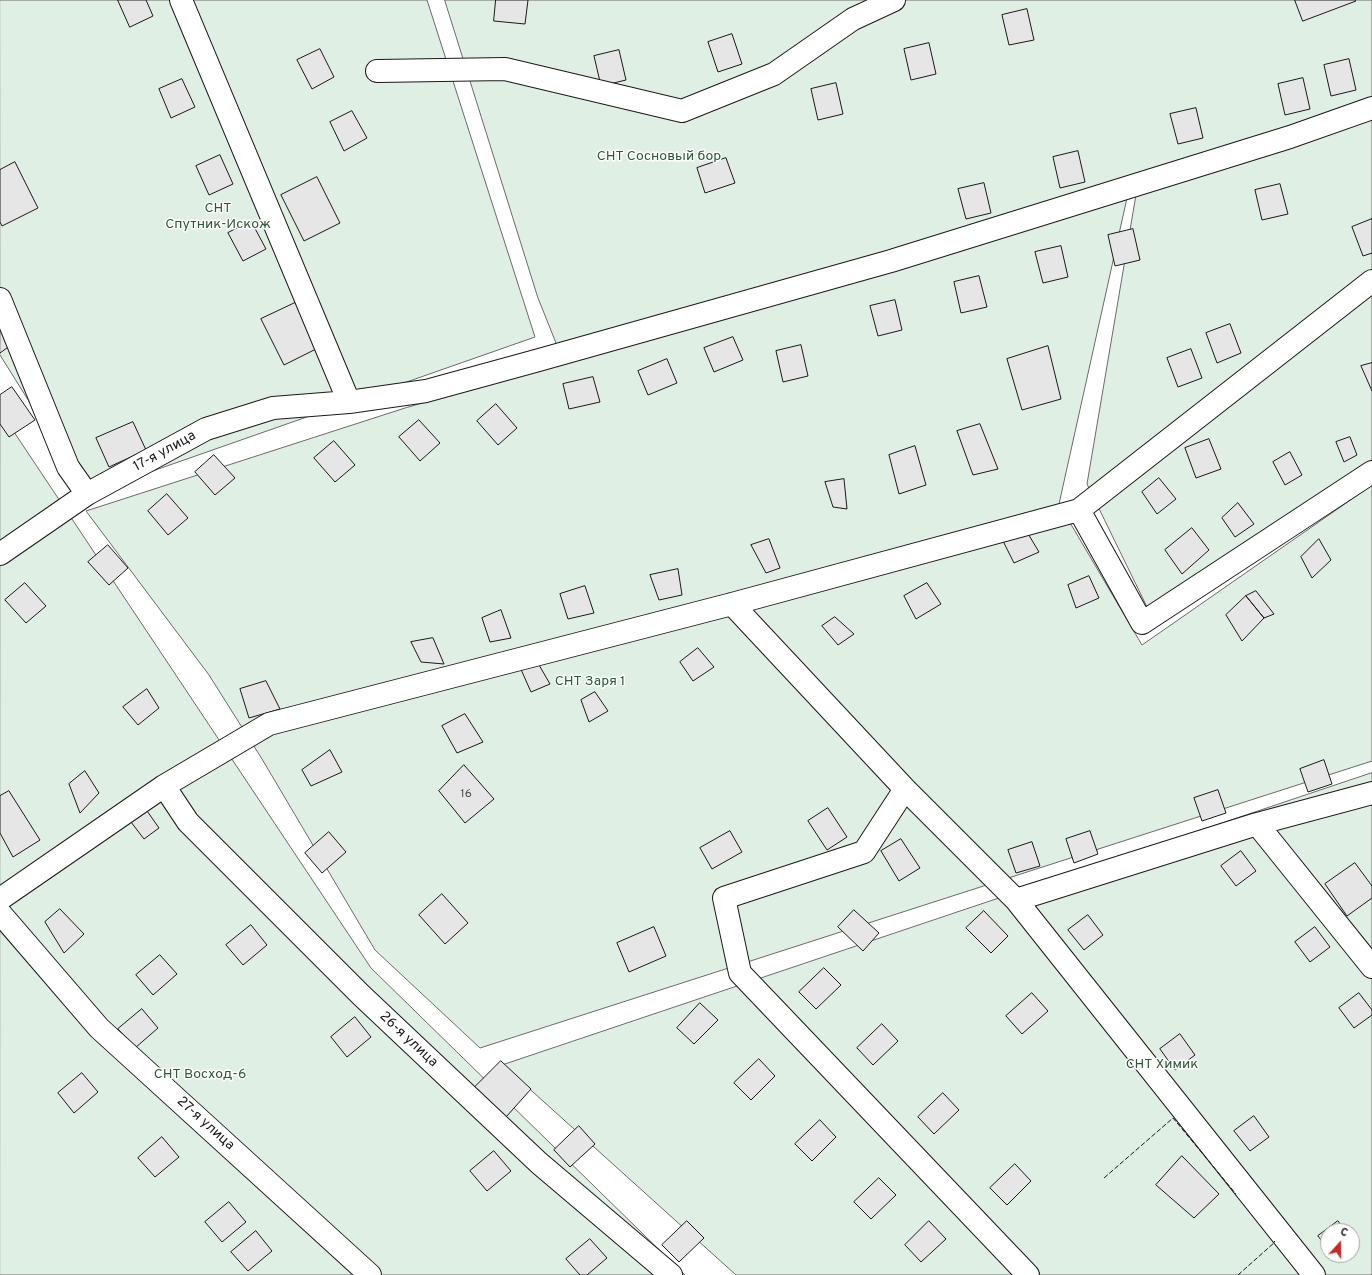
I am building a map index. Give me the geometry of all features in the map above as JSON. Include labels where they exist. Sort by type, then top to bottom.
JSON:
[{"type":"street","points":[[181,0],[349,402]]},
{"type":"street","points":[[377,71],[505,69],[682,111],[774,74],[853,19],[894,0]]},
{"type":"street","name":"17-я улица","points":[[0,554],[87,494],[206,429],[273,408],[349,402],[426,391],[891,262],[1290,137],[1372,108]]},
{"type":"street","points":[[0,899],[164,786],[269,724],[732,604],[1079,510],[1372,281]]},
{"type":"street","points":[[0,299],[68,467],[87,494]]},
{"type":"street","points":[[1079,510],[1142,623],[1372,472]]},
{"type":"street","points":[[732,604],[905,789],[1016,900],[1314,1275]]},
{"type":"street","name":"26-я улица","points":[[164,786],[188,822],[361,995],[539,1163],[671,1275]]},
{"type":"street","points":[[905,789],[864,852],[724,898],[740,974],[1028,1275]]},
{"type":"street","points":[[1016,900],[1257,824],[1372,793]]},
{"type":"street","points":[[1257,824],[1372,967]]},
{"type":"street","name":"27-я улица","points":[[0,913],[99,1028],[370,1275]]},
{"type":"green space","name":"СНТ Спутник-Искож","points":[[0,0],[427,0],[535,337],[87,494],[0,355]]},
{"type":"green space","name":"СНТ Сосновый бор","points":[[445,0],[1372,0],[1372,460],[1147,607],[1087,484],[1139,177],[558,348],[538,298]]},
{"type":"green space","name":"СНТ Заря 1","points":[[1129,189],[1059,504],[1142,645],[1372,485],[1372,761],[480,1048],[375,950],[262,759],[209,675],[86,511],[405,408],[889,268]]},
{"type":"green space","name":"СНТ Восход-6","points":[[0,411],[371,968],[685,1275],[0,1275]]},
{"type":"green space","name":"СНТ Химик","points":[[1372,773],[1372,1275],[736,1275],[503,1065]]},
{"type":"building","points":[[118,0],[146,0],[153,16],[130,27]]},
{"type":"building","points":[[496,0],[528,0],[525,24],[494,21]]},
{"type":"building","points":[[1295,0],[1355,0],[1356,1],[1303,21]]},
{"type":"building","points":[[1027,9],[1034,40],[1009,45],[1002,15]]},
{"type":"building","points":[[732,34],[742,64],[718,72],[708,42]]},
{"type":"building","points":[[929,43],[936,74],[911,80],[904,49]]},
{"type":"building","points":[[320,49],[334,77],[312,89],[297,60]]},
{"type":"building","points":[[619,50],[626,80],[601,86],[594,56]]},
{"type":"building","points":[[1349,59],[1356,90],[1331,96],[1324,65]]},
{"type":"building","points":[[1303,78],[1310,109],[1285,115],[1278,84]]},
{"type":"building","points":[[182,79],[195,107],[171,118],[159,89]]},
{"type":"building","points":[[836,83],[843,114],[818,120],[811,89]]},
{"type":"building","points":[[1196,108],[1203,138],[1178,144],[1170,114]]},
{"type":"building","points":[[352,111],[367,138],[344,151],[330,122]]},
{"type":"building","points":[[1078,151],[1085,182],[1060,188],[1053,157]]},
{"type":"building","points":[[220,155],[233,184],[209,195],[196,166]]},
{"type":"building","points":[[726,158],[735,183],[705,193],[697,168]]},
{"type":"building","points":[[15,162],[38,208],[2,226],[0,222],[0,170]]},
{"type":"building","points":[[317,177],[340,223],[304,241],[281,195]]},
{"type":"building","points":[[984,183],[991,213],[966,219],[958,189]]},
{"type":"building","points":[[1280,184],[1288,214],[1262,220],[1255,190]]},
{"type":"building","points":[[1372,219],[1372,253],[1363,256],[1352,227]]},
{"type":"building","points":[[251,221],[266,249],[243,261],[228,233]]},
{"type":"building","points":[[1133,229],[1140,260],[1115,266],[1108,235]]},
{"type":"building","points":[[1061,246],[1068,277],[1043,283],[1035,252]]},
{"type":"building","points":[[979,276],[987,307],[961,313],[954,282]]},
{"type":"building","points":[[895,300],[902,330],[878,336],[870,306]]},
{"type":"building","points":[[297,302],[320,347],[284,365],[261,319]]},
{"type":"building","points":[[1230,324],[1241,353],[1217,363],[1206,333]]},
{"type":"building","points":[[0,328],[11,345],[0,353]]},
{"type":"building","points":[[733,337],[743,360],[714,372],[704,348]]},
{"type":"building","points":[[801,345],[808,376],[783,382],[776,351]]},
{"type":"building","points":[[1048,346],[1061,399],[1022,410],[1007,359]]},
{"type":"building","points":[[1191,349],[1202,378],[1178,387],[1167,358]]},
{"type":"building","points":[[667,359],[677,383],[648,395],[638,371]]},
{"type":"building","points":[[1372,363],[1372,391],[1361,366]]},
{"type":"building","points":[[593,377],[600,402],[569,409],[563,384]]},
{"type":"building","points":[[12,387],[35,420],[9,437],[0,424],[0,395]]},
{"type":"building","points":[[496,404],[517,428],[498,445],[477,421]]},
{"type":"building","points":[[419,420],[440,443],[420,461],[399,437]]},
{"type":"building","points":[[133,422],[146,450],[109,467],[96,438]]},
{"type":"building","points":[[980,424],[998,469],[973,475],[957,431]]},
{"type":"building","points":[[1350,437],[1357,455],[1344,462],[1336,442]]},
{"type":"building","points":[[1209,439],[1221,469],[1196,478],[1185,448]]},
{"type":"building","points":[[334,441],[355,465],[335,482],[314,458]]},
{"type":"building","points":[[915,446],[926,485],[899,494],[889,455]]},
{"type":"building","points":[[1290,452],[1302,475],[1285,485],[1273,462]]},
{"type":"building","points":[[214,455],[235,478],[215,495],[195,472]]},
{"type":"building","points":[[1159,478],[1176,499],[1157,514],[1142,492]]},
{"type":"building","points":[[844,479],[847,509],[833,507],[825,482]]},
{"type":"building","points":[[167,494],[188,518],[168,535],[148,511]]},
{"type":"building","points":[[1238,503],[1254,524],[1235,537],[1222,518]]},
{"type":"building","points":[[1024,527],[1039,552],[1014,563],[1001,537]]},
{"type":"building","points":[[1192,528],[1209,550],[1182,574],[1165,550]]},
{"type":"building","points":[[769,539],[780,568],[766,573],[751,545]]},
{"type":"building","points":[[1319,539],[1331,560],[1312,578],[1301,557]]},
{"type":"building","points":[[108,545],[128,568],[109,585],[88,562]]},
{"type":"building","points":[[678,569],[682,595],[659,600],[650,575]]},
{"type":"building","points":[[1089,576],[1099,598],[1076,608],[1068,585]]},
{"type":"building","points":[[25,583],[46,606],[26,623],[5,600]]},
{"type":"building","points":[[927,583],[941,604],[916,619],[904,596]]},
{"type":"building","points":[[585,586],[594,613],[568,619],[560,594]]},
{"type":"building","points":[[1256,591],[1274,614],[1264,618],[1246,596]]},
{"type":"building","points":[[1246,596],[1264,618],[1242,641],[1226,615]]},
{"type":"building","points":[[501,610],[511,638],[490,642],[482,618]]},
{"type":"building","points":[[835,617],[854,634],[838,645],[822,626]]},
{"type":"building","points":[[433,638],[444,664],[421,662],[411,642]]},
{"type":"building","points":[[698,648],[714,667],[693,681],[680,662]]},
{"type":"building","points":[[535,658],[550,684],[531,692],[519,665]]},
{"type":"building","points":[[266,681],[280,709],[249,718],[240,689]]},
{"type":"building","points":[[147,689],[159,708],[138,725],[123,707]]},
{"type":"building","points":[[595,692],[608,711],[589,722],[581,700]]},
{"type":"building","points":[[465,714],[483,742],[457,753],[442,726]]},
{"type":"building","points":[[330,750],[342,772],[311,786],[302,770]]},
{"type":"building","points":[[1324,760],[1332,784],[1308,792],[1300,769]]},
{"type":"building","points":[[464,765],[494,799],[465,823],[439,791]]},
{"type":"building","points":[[85,771],[99,793],[80,813],[69,784]]},
{"type":"building","points":[[1218,790],[1226,813],[1202,821],[1194,798]]},
{"type":"building","points":[[9,791],[40,840],[13,857],[0,833],[0,796]]},
{"type":"building","points":[[145,808],[159,828],[144,839],[131,822]]},
{"type":"building","points":[[828,808],[847,837],[827,850],[808,821]]},
{"type":"building","points":[[730,831],[742,852],[712,869],[700,848]]},
{"type":"building","points":[[1090,831],[1098,854],[1074,863],[1066,839]]},
{"type":"building","points":[[329,832],[346,852],[322,873],[305,853]]},
{"type":"building","points":[[901,839],[920,868],[899,881],[881,851]]},
{"type":"building","points":[[1032,842],[1040,866],[1016,873],[1008,850]]},
{"type":"building","points":[[1241,851],[1256,871],[1236,886],[1221,866]]},
{"type":"building","points":[[1355,863],[1372,886],[1372,898],[1347,916],[1325,884]]},
{"type":"building","points":[[442,894],[468,923],[445,944],[419,915]]},
{"type":"building","points":[[60,909],[84,934],[64,953],[45,922]]},
{"type":"building","points":[[854,910],[879,933],[863,951],[838,927]]},
{"type":"building","points":[[984,911],[1008,936],[991,953],[966,928]]},
{"type":"building","points":[[1088,915],[1103,935],[1084,950],[1068,930]]},
{"type":"building","points":[[251,925],[267,945],[243,965],[226,945]]},
{"type":"building","points":[[654,927],[666,956],[629,972],[617,943]]},
{"type":"building","points":[[1315,927],[1330,947],[1310,962],[1295,942]]},
{"type":"building","points":[[160,955],[177,974],[153,995],[136,975]]},
{"type":"building","points":[[824,968],[841,985],[816,1009],[799,992]]},
{"type":"building","points":[[1032,993],[1048,1011],[1022,1034],[1006,1016]]},
{"type":"building","points":[[1359,993],[1372,1010],[1372,1015],[1354,1028],[1339,1008]]},
{"type":"building","points":[[700,1003],[718,1020],[694,1044],[677,1028]]},
{"type":"building","points":[[142,1009],[158,1028],[135,1048],[118,1029]]},
{"type":"building","points":[[355,1017],[371,1037],[347,1057],[331,1037]]},
{"type":"building","points":[[882,1024],[898,1041],[873,1065],[857,1048]]},
{"type":"building","points":[[1180,1034],[1195,1055],[1175,1070],[1160,1049]]},
{"type":"building","points":[[759,1059],[775,1076],[751,1100],[734,1083]]},
{"type":"building","points":[[501,1061],[531,1089],[506,1117],[474,1088]]},
{"type":"building","points":[[82,1073],[98,1092],[74,1113],[58,1093]]},
{"type":"building","points":[[943,1093],[959,1110],[934,1134],[918,1117]]},
{"type":"building","points":[[1254,1116],[1269,1137],[1250,1151],[1234,1131]]},
{"type":"building","points":[[820,1120],[836,1137],[812,1161],[795,1144]]},
{"type":"building","points":[[579,1126],[595,1144],[570,1167],[554,1150]]},
{"type":"building","points":[[162,1137],[179,1157],[155,1177],[138,1158]]},
{"type":"building","points":[[494,1151],[511,1171],[487,1191],[470,1171]]},
{"type":"building","points":[[1182,1156],[1219,1194],[1194,1218],[1156,1185]]},
{"type":"building","points":[[1015,1164],[1031,1181],[1007,1205],[990,1188]]},
{"type":"building","points":[[879,1178],[896,1195],[871,1219],[854,1202]]},
{"type":"building","points":[[229,1202],[246,1222],[222,1242],[205,1222]]},
{"type":"building","points":[[687,1221],[704,1238],[679,1262],[662,1245]]},
{"type":"building","points":[[929,1221],[946,1239],[921,1262],[905,1245]]},
{"type":"building","points":[[256,1231],[272,1251],[248,1271],[231,1252]]},
{"type":"building","points":[[590,1239],[607,1258],[587,1275],[580,1275],[566,1259]]},
{"type":"fence","points":[[1104,1178],[1173,1118],[1236,1194]]},
{"type":"fence","points":[[1238,1275],[1275,1242],[1274,1241]]}]
